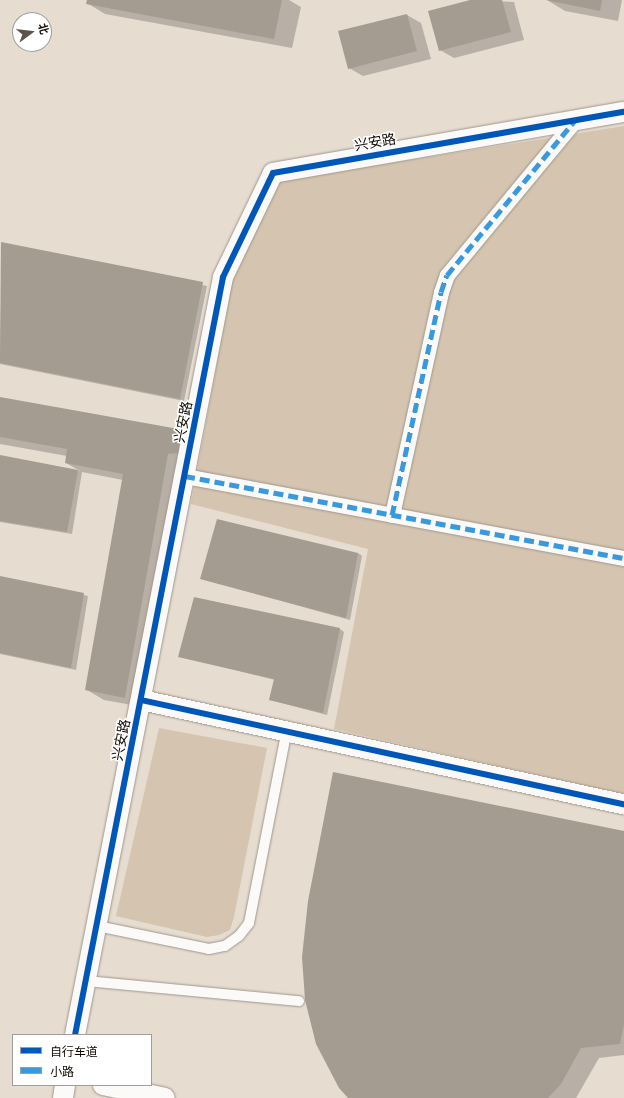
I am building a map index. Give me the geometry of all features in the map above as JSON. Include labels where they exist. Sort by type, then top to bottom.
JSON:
[{"type":"street","name":"兴安路","points":[[75,1034],[223,277],[273,173],[624,112]]},
{"type":"street","points":[[392,515],[441,292],[447,275],[575,120]]},
{"type":"street","points":[[185,476],[624,558]]},
{"type":"street","points":[[141,700],[287,730],[624,804]]},
{"type":"street","points":[[63,1098],[65,1086]]},
{"type":"street","points":[[108,1086],[165,1098]]},
{"type":"lane","points":[[97,926],[209,949],[226,946],[239,936],[248,923],[287,730]]},
{"type":"lane","points":[[86,981],[299,1001]]},
{"type":"shaded area","points":[[624,126],[624,794],[334,729],[368,549],[191,504],[232,282],[278,181]]},
{"type":"shaded area","points":[[159,728],[267,748],[234,917],[230,930],[219,935],[207,937],[116,916]]},
{"type":"building","points":[[87,0],[282,0],[274,39],[86,4]]},
{"type":"building","points":[[470,0],[502,0],[511,32],[439,51],[428,11]]},
{"type":"building","points":[[546,0],[602,0],[600,11]]},
{"type":"building","points":[[407,14],[417,51],[348,69],[338,31]]},
{"type":"building","points":[[1,242],[203,282],[180,399],[0,363]]},
{"type":"building","points":[[0,397],[184,430],[180,453],[168,454],[125,698],[85,690],[123,474],[65,463],[67,449],[0,437]]},
{"type":"building","points":[[0,455],[78,470],[67,532],[0,521]]},
{"type":"building","points":[[217,519],[358,553],[346,618],[200,579]]},
{"type":"building","points":[[0,576],[84,593],[71,668],[0,653]]},
{"type":"building","points":[[194,597],[340,628],[323,713],[269,700],[274,679],[178,657]]},
{"type":"building","points":[[333,772],[624,831],[624,1024],[620,1044],[581,1048],[561,1084],[548,1098],[348,1098],[339,1088],[316,1044],[305,1000],[302,957],[308,901]]},
{"type":"marked path","points":[[392,515],[441,292],[447,275],[575,120]]},
{"type":"marked path","points":[[185,476],[624,558]]},
{"type":"cycle path","points":[[75,1034],[223,277],[273,173],[624,112]]},
{"type":"cycle path","points":[[141,700],[624,804]]}]
